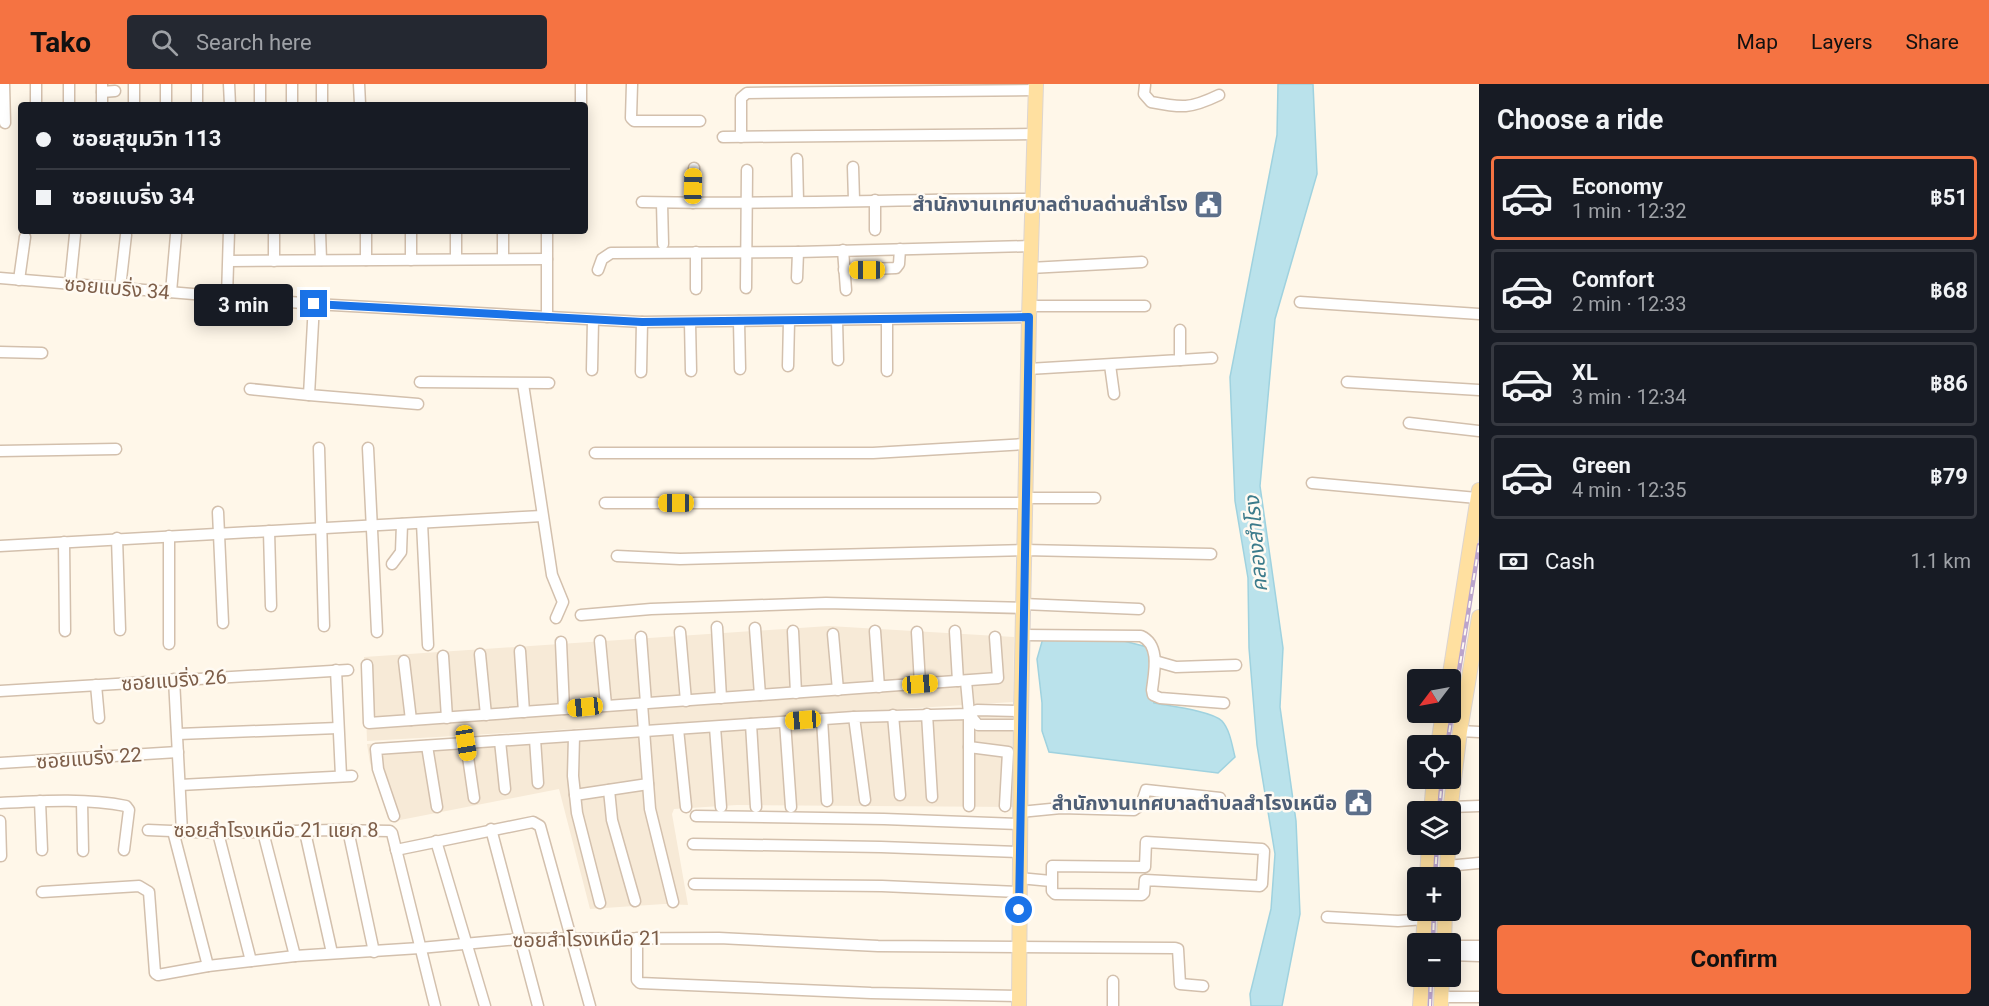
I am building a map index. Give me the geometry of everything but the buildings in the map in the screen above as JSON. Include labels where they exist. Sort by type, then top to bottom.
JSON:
[{"type":"main road","points":[[1019,1001],[1021,711],[1036,87]]},
{"type":"main road","points":[[1451,669],[1474,552],[1478,494]]},
{"type":"main road","points":[[1451,801],[1479,617]]},
{"type":"main road","points":[[1420,1006],[1421,987]]},
{"type":"street","points":[[4,84],[5,123]]},
{"type":"street","points":[[36,84],[36,102]]},
{"type":"street","points":[[69,84],[69,102]]},
{"type":"street","points":[[134,84],[134,102]]},
{"type":"street","points":[[166,84],[166,102]]},
{"type":"street","points":[[197,84],[197,102]]},
{"type":"street","points":[[229,84],[230,102]]},
{"type":"street","points":[[260,84],[260,102]]},
{"type":"street","points":[[292,84],[292,102]]},
{"type":"street","points":[[322,84],[322,102]]},
{"type":"street","points":[[358,84],[360,102]]},
{"type":"street","points":[[581,84],[581,102]]},
{"type":"street","points":[[632,84],[631,118],[634,121],[700,121]]},
{"type":"street","points":[[1144,85],[1144,94],[1151,102],[1181,108],[1198,105],[1219,95]]},
{"type":"street","points":[[741,137],[741,98],[747,93],[1036,87]]},
{"type":"street","points":[[102,88],[116,91]]},
{"type":"street","points":[[723,137],[1035,134]]},
{"type":"street","points":[[797,159],[798,201]]},
{"type":"street","points":[[853,167],[854,200]]},
{"type":"street","points":[[693,203],[694,168]]},
{"type":"street","points":[[746,288],[747,170]]},
{"type":"street","points":[[642,202],[746,204],[854,200],[1032,199]]},
{"type":"street","points":[[875,200],[875,230]]},
{"type":"street","points":[[662,203],[663,244]]},
{"type":"street","points":[[227,297],[229,234]]},
{"type":"street","points":[[274,234],[274,261]]},
{"type":"street","points":[[320,234],[321,260]]},
{"type":"street","points":[[366,234],[366,260]]},
{"type":"street","points":[[411,234],[411,260]]},
{"type":"street","points":[[456,234],[456,259]]},
{"type":"street","points":[[503,234],[503,258]]},
{"type":"street","points":[[547,234],[547,317]]},
{"type":"street","points":[[70,284],[75,235]]},
{"type":"street","points":[[120,288],[126,235]]},
{"type":"street","points":[[171,292],[176,235]]},
{"type":"street","points":[[20,280],[25,237]]},
{"type":"street","points":[[598,270],[602,259],[610,253],[798,252],[1031,246]]},
{"type":"street","points":[[844,270],[896,268],[899,264],[900,249]]},
{"type":"street","points":[[843,250],[846,290]]},
{"type":"street","points":[[696,252],[696,288]]},
{"type":"street","points":[[797,278],[798,252]]},
{"type":"street","points":[[229,261],[547,259]]},
{"type":"street","points":[[1030,267],[1142,262]]},
{"type":"street","name":"ซอยแบริ่ง 34","points":[[0,278],[314,304],[642,322],[887,320],[1145,306]]},
{"type":"street","points":[[1300,302],[1479,314]]},
{"type":"street","points":[[309,395],[314,304]]},
{"type":"street","points":[[592,370],[593,320]]},
{"type":"street","points":[[887,320],[887,371]]},
{"type":"street","points":[[740,321],[740,369]]},
{"type":"street","points":[[788,366],[789,321]]},
{"type":"street","points":[[837,321],[838,360]]},
{"type":"street","points":[[641,372],[642,322]]},
{"type":"street","points":[[690,322],[692,371]]},
{"type":"street","points":[[1180,330],[1180,360]]},
{"type":"street","points":[[0,352],[42,353]]},
{"type":"street","points":[[1028,369],[1212,358]]},
{"type":"street","points":[[1110,365],[1114,394]]},
{"type":"street","points":[[420,382],[549,383]]},
{"type":"street","points":[[1347,382],[1479,390]]},
{"type":"street","points":[[523,384],[552,574],[562,602],[556,618]]},
{"type":"street","points":[[250,389],[418,404]]},
{"type":"street","points":[[1409,423],[1479,431]]},
{"type":"street","points":[[595,453],[873,453],[1026,444]]},
{"type":"street","points":[[319,448],[324,626]]},
{"type":"street","points":[[368,448],[377,632]]},
{"type":"street","points":[[0,451],[116,450]]},
{"type":"street","points":[[1312,483],[1478,494]]},
{"type":"street","points":[[605,503],[1095,498]]},
{"type":"street","points":[[218,512],[223,623]]},
{"type":"street","points":[[0,546],[542,516]]},
{"type":"street","points":[[422,522],[428,645]]},
{"type":"street","points":[[392,564],[401,552],[402,524]]},
{"type":"street","points":[[269,531],[271,606]]},
{"type":"street","points":[[169,536],[169,644]]},
{"type":"street","points":[[117,538],[120,630]]},
{"type":"street","points":[[64,542],[65,632]]},
{"type":"street","points":[[617,556],[680,559],[1024,550],[1212,554]]},
{"type":"street","points":[[581,615],[651,609],[826,603],[1139,609]]},
{"type":"street","points":[[717,627],[721,698]]},
{"type":"street","points":[[755,628],[760,695]]},
{"type":"street","points":[[793,631],[796,693]]},
{"type":"street","points":[[875,631],[879,687]]},
{"type":"street","points":[[955,631],[969,714],[969,806]]},
{"type":"street","points":[[680,632],[686,701]]},
{"type":"street","points":[[917,632],[920,684]]},
{"type":"street","points":[[834,634],[838,690]]},
{"type":"street","points":[[1023,635],[1141,636],[1152,646],[1155,661],[1152,690],[1155,697],[1224,702]]},
{"type":"street","points":[[367,665],[369,723],[998,678],[995,637]]},
{"type":"street","points":[[641,638],[644,732],[650,809],[672,902]]},
{"type":"street","points":[[600,641],[606,705]]},
{"type":"street","points":[[561,642],[564,709]]},
{"type":"street","points":[[520,651],[524,712]]},
{"type":"street","points":[[480,654],[486,715]]},
{"type":"street","points":[[443,656],[447,718]]},
{"type":"street","points":[[404,660],[411,720]]},
{"type":"street","points":[[1155,661],[1176,667],[1236,665]]},
{"type":"street","points":[[180,785],[347,776],[338,728],[336,670]]},
{"type":"street","name":"ซอยแบริ่ง 26","points":[[0,691],[348,670]]},
{"type":"street","points":[[174,680],[180,785],[177,832],[208,966]]},
{"type":"street","points":[[96,685],[99,718]]},
{"type":"street","points":[[394,816],[378,769],[376,749],[854,717],[969,714],[977,710],[1021,711]]},
{"type":"street","points":[[927,714],[932,797]]},
{"type":"street","points":[[969,714],[978,725],[1021,725]]},
{"type":"street","points":[[893,715],[900,795]]},
{"type":"street","points":[[854,717],[865,800]]},
{"type":"street","points":[[822,719],[827,801]]},
{"type":"street","points":[[785,722],[791,807]]},
{"type":"street","points":[[751,724],[756,807]]},
{"type":"street","points":[[715,727],[721,807]]},
{"type":"street","points":[[178,734],[338,728]]},
{"type":"street","points":[[678,729],[686,807]]},
{"type":"street","points":[[1460,731],[1479,732]]},
{"type":"street","points":[[574,736],[575,795],[600,903]]},
{"type":"street","points":[[535,739],[538,783]]},
{"type":"street","points":[[500,741],[505,789]]},
{"type":"street","points":[[466,743],[474,798]]},
{"type":"street","points":[[427,746],[437,807]]},
{"type":"street","points":[[969,747],[1008,752],[1005,806]]},
{"type":"street","name":"ซอยแบริ่ง 22","points":[[0,763],[178,752]]},
{"type":"street","points":[[575,795],[648,784]]},
{"type":"street","points":[[609,790],[612,820],[635,901]]},
{"type":"street","points":[[696,816],[884,819],[1020,818],[1061,808],[1134,810],[1141,805],[1146,790],[1220,798]]},
{"type":"street","points":[[40,801],[42,850]]},
{"type":"street","points":[[82,802],[82,851]]},
{"type":"street","points":[[0,803],[82,802],[123,806],[128,808],[124,850]]},
{"type":"street","points":[[1461,808],[1479,806]]},
{"type":"street","points":[[0,821],[1,856]]},
{"type":"street","points":[[396,849],[533,822],[540,826],[590,1006]]},
{"type":"street","points":[[491,829],[538,1006]]},
{"type":"street","name":"ซอยสำโรงเหนือ 21 แยก 8","points":[[148,830],[218,833],[388,830],[392,833],[435,1006]]},
{"type":"street","points":[[348,830],[374,952]]},
{"type":"street","points":[[263,832],[295,956]]},
{"type":"street","points":[[305,832],[332,953]]},
{"type":"street","points":[[218,833],[251,961]]},
{"type":"street","points":[[436,841],[485,1006]]},
{"type":"street","points":[[1145,867],[1055,866],[1051,868],[1052,891],[1055,894],[1142,895],[1145,880],[1145,867],[1145,844],[1148,842],[1262,849],[1264,851],[1260,886],[1145,880]]},
{"type":"street","points":[[693,844],[1020,852]]},
{"type":"street","points":[[1461,868],[1479,863]]},
{"type":"street","points":[[694,884],[1019,885],[1051,880]]},
{"type":"street","name":"ซอยสำโรงเหนือ 21","points":[[42,892],[139,886],[147,890],[150,901],[156,974],[295,956],[374,952],[519,939],[719,938],[878,946],[1175,948],[1178,949],[1180,984],[1203,986]]},
{"type":"street","points":[[1327,917],[1398,921],[1407,919]]},
{"type":"street","points":[[638,938],[637,980],[640,983],[1019,1001]]},
{"type":"street","points":[[1461,946],[1479,946]]},
{"type":"street","points":[[1461,956],[1479,956]]},
{"type":"street","points":[[1113,981],[1113,1006]]},
{"type":"street","points":[[1441,1001],[1479,997]]},
{"type":"shaded area","points":[[829,626],[1014,637],[1013,702],[868,711],[1017,708],[1015,807],[737,805],[674,809],[672,814],[688,905],[664,904],[590,909],[559,789],[390,822],[370,763],[367,744],[692,722],[367,741],[364,657]]},
{"type":"water","name":"คลองสำโรง","points":[[1278,84],[1313,84],[1317,174],[1275,319],[1260,486],[1283,648],[1280,707],[1296,821],[1300,914],[1282,1006],[1251,1006],[1250,994],[1271,909],[1275,854],[1257,745],[1249,648],[1248,578],[1235,501],[1230,377],[1277,135]]},
{"type":"water","points":[[1043,638],[1120,640],[1147,647],[1154,658],[1148,680],[1154,703],[1217,717],[1227,729],[1235,757],[1218,773],[1049,752],[1042,731],[1042,703],[1037,659]]},
{"type":"railway","points":[[1449,735],[1479,545]]},
{"type":"railway","points":[[1440,801],[1441,789]]},
{"type":"railway","points":[[1436,855],[1436,867]]},
{"type":"railway","points":[[1433,933],[1434,921]]},
{"type":"railway","points":[[1430,1006],[1431,987]]},
{"type":"place","name":"สำนักงานเทศบาลตำบลด่านสำโรง","points":[[1209,204]]},
{"type":"place","name":"สำนักงานเทศบาลตำบลสำโรงเหนือ","points":[[1358,803]]},
{"type":"route","points":[[314,304],[642,322],[1029,317],[1019,910]]}]
